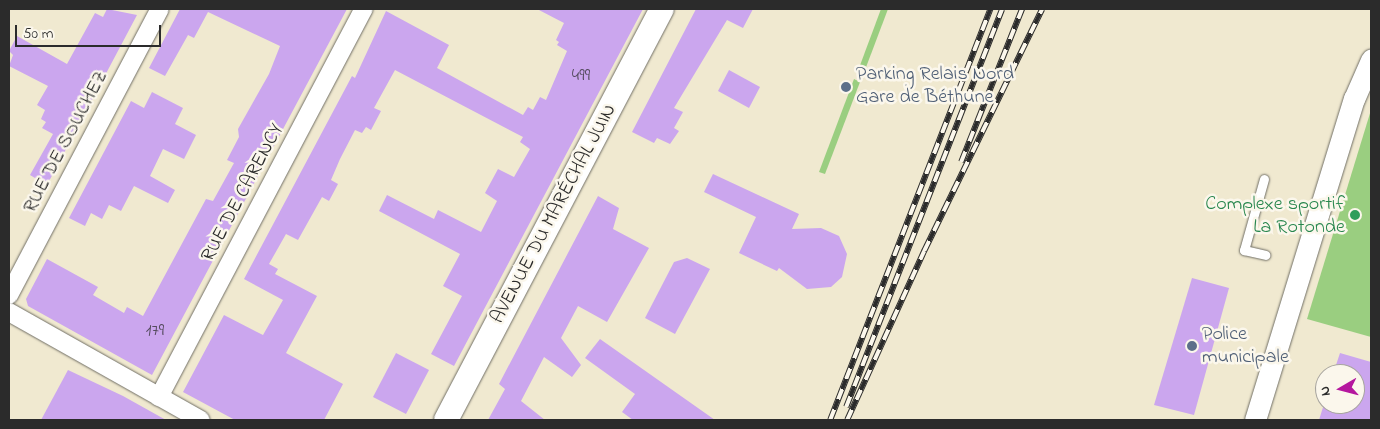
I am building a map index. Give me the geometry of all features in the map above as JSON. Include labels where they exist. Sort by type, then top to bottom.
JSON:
[{"type":"main road","name":"AVENUE DU MARÉCHAL JUIN","points":[[446,420],[662,9]]},
{"type":"main road","name":"AVENUE DU MARÉCHAL JUIN","points":[[462,420],[677,9]]},
{"type":"street","name":"RUE DE SOUCHEZ","points":[[9,295],[160,9]]},
{"type":"street","name":"RUE DE CARENCY","points":[[159,397],[364,9]]},
{"type":"street","points":[[1255,420],[1354,99],[1371,60]]},
{"type":"street","points":[[9,312],[196,419]]},
{"type":"lane","points":[[1264,179],[1244,250],[1265,255]]},
{"type":"green space","points":[[881,9],[888,9],[865,70],[859,68]]},
{"type":"green space","points":[[854,79],[860,82],[825,174],[819,172]]},
{"type":"green space","name":"Complexe sportif La Rotonde","points":[[1371,110],[1371,337],[1307,319]]},
{"type":"building","points":[[107,9],[137,15],[47,185],[30,175],[53,134],[42,128],[46,122],[41,119],[45,110],[37,105],[48,86],[9,66],[13,55],[9,51],[17,36],[67,64],[95,13],[103,17]]},
{"type":"building","points":[[180,9],[347,9],[152,375],[28,306],[26,299],[47,259],[98,287],[93,295],[124,313],[127,307],[143,316],[206,199],[213,201],[234,163],[227,160],[239,137],[238,129],[269,74],[280,46],[208,12],[194,38],[188,35],[165,76],[149,68]]},
{"type":"building","points":[[537,9],[643,9],[454,366],[431,354],[462,296],[443,286],[460,254],[379,211],[387,195],[434,219],[438,210],[481,232],[497,201],[485,193],[498,169],[514,177],[530,149],[520,142],[523,137],[395,70],[374,108],[381,111],[371,130],[366,127],[362,133],[355,130],[340,159],[331,180],[338,184],[329,201],[322,197],[298,240],[286,234],[269,264],[278,269],[275,274],[317,296],[286,353],[343,384],[324,420],[235,420],[183,392],[224,315],[263,335],[283,300],[244,279],[352,76],[355,78],[386,11],[449,45],[437,68],[523,115],[528,107],[533,110],[540,97],[546,100],[567,51],[557,45],[559,42],[556,40],[564,23]]},
{"type":"building","points":[[696,9],[753,9],[743,28],[727,20],[674,108],[683,112],[674,128],[679,131],[670,144],[657,138],[654,143],[632,132]]},
{"type":"building","points":[[729,70],[760,87],[749,108],[718,91]]},
{"type":"building","points":[[152,92],[183,108],[175,124],[196,135],[184,159],[163,149],[150,176],[175,190],[168,203],[134,186],[121,211],[109,205],[102,219],[91,213],[85,226],[69,218],[131,101],[144,108]]},
{"type":"building","points":[[713,174],[799,214],[792,229],[821,228],[839,236],[847,254],[842,277],[831,287],[807,289],[779,268],[777,271],[739,253],[756,217],[704,192]]},
{"type":"building","points":[[598,196],[619,208],[613,229],[649,248],[607,322],[578,306],[561,338],[581,365],[572,377],[544,357],[521,401],[545,420],[488,420],[505,389],[499,384]]},
{"type":"building","points":[[687,258],[710,269],[675,334],[645,318],[674,262]]},
{"type":"building","name":"Police municipale","points":[[1192,278],[1229,288],[1194,415],[1154,405]]},
{"type":"building","points":[[600,339],[715,420],[633,420],[622,412],[635,394],[585,358]]},
{"type":"building","points":[[396,353],[429,370],[406,414],[373,397]]},
{"type":"building","points":[[1340,353],[1371,362],[1371,420],[1319,420],[1321,414],[1365,414],[1365,364],[1336,364]]},
{"type":"building","points":[[68,370],[123,396],[166,420],[41,420]]},
{"type":"railway","points":[[830,420],[990,9]]},
{"type":"railway","points":[[846,407],[1002,9]]},
{"type":"railway","points":[[961,162],[1022,9]]},
{"type":"railway","points":[[847,420],[924,251],[1042,9]]},
{"type":"place","name":"Parking Relais Nord Gare de Béthune","points":[[846,87]]},
{"type":"place","name":"Complexe sportif La Rotonde","points":[[1355,215]]},
{"type":"place","name":"Police municipale","points":[[1192,346]]}]
